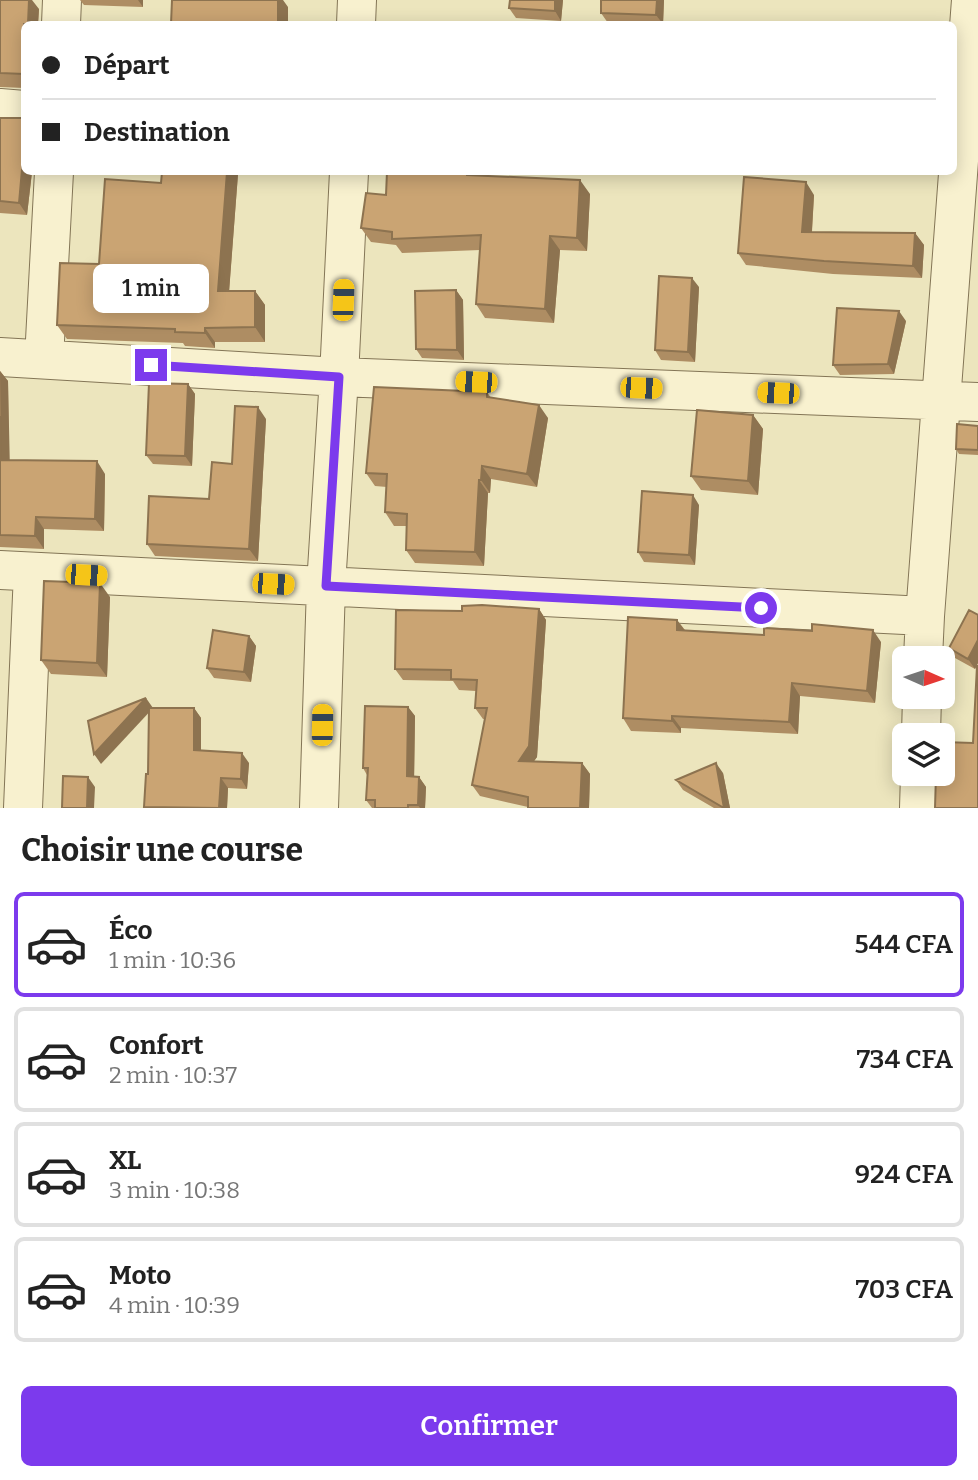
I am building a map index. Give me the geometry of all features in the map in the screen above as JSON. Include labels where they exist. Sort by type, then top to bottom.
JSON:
[{"type":"street","points":[[61,21],[62,0]]},
{"type":"street","points":[[356,21],[357,0]]},
{"type":"street","points":[[924,646],[925,616],[960,400],[964,152],[971,0]]},
{"type":"street","points":[[0,108],[21,110]]},
{"type":"street","points":[[44,359],[54,175]]},
{"type":"street","points":[[320,808],[326,586],[349,175]]},
{"type":"street","points":[[0,357],[339,377],[960,400]]},
{"type":"street","points":[[23,808],[16,571],[925,616]]},
{"type":"street","points":[[919,808],[920,786]]},
{"type":"building","points":[[0,0],[29,0],[28,21],[21,21],[21,74],[0,73]]},
{"type":"building","points":[[172,0],[278,0],[278,21],[171,21]]},
{"type":"building","points":[[510,0],[555,0],[555,11],[509,8]]},
{"type":"building","points":[[601,0],[657,0],[656,15],[601,13]]},
{"type":"building","points":[[0,118],[21,118],[19,203],[0,201]]},
{"type":"building","points":[[162,175],[227,175],[218,291],[255,291],[255,327],[205,328],[205,333],[175,332],[175,329],[57,325],[60,263],[99,264],[105,179],[161,183]]},
{"type":"building","points":[[387,175],[580,180],[577,238],[550,236],[545,309],[476,304],[481,235],[392,239],[392,232],[361,228],[366,193],[386,195]]},
{"type":"building","points":[[744,177],[806,182],[802,232],[915,233],[913,266],[738,253]]},
{"type":"building","points":[[659,276],[692,278],[688,352],[655,350]]},
{"type":"building","points":[[456,290],[457,350],[416,349],[415,291]]},
{"type":"building","points":[[837,308],[899,311],[888,364],[833,365]]},
{"type":"building","points":[[149,383],[188,384],[185,456],[146,455]]},
{"type":"building","points":[[374,387],[487,392],[487,397],[539,405],[527,474],[482,466],[475,552],[406,550],[407,514],[385,512],[387,474],[366,473]]},
{"type":"building","points":[[235,406],[258,407],[249,549],[147,544],[149,496],[209,499],[212,462],[232,464]]},
{"type":"building","points":[[697,410],[753,415],[748,481],[691,476]]},
{"type":"building","points":[[0,416],[1,460],[97,461],[95,519],[36,517],[35,536],[0,535]]},
{"type":"building","points":[[957,424],[978,426],[978,450],[956,449]]},
{"type":"building","points":[[642,491],[693,495],[689,555],[638,552]]},
{"type":"building","points":[[44,581],[100,583],[97,663],[41,660]]},
{"type":"building","points":[[462,606],[539,609],[529,746],[519,761],[582,763],[580,808],[528,808],[528,797],[472,785],[487,708],[475,708],[477,680],[451,679],[451,670],[395,669],[396,610],[462,611]]},
{"type":"building","points":[[969,610],[978,615],[978,640],[968,659],[956,652],[956,646],[950,646]]},
{"type":"building","points":[[628,617],[677,620],[677,630],[764,635],[764,628],[812,631],[812,624],[873,630],[867,691],[792,683],[789,722],[672,716],[672,721],[623,718]]},
{"type":"building","points":[[213,630],[249,636],[244,672],[207,668]]},
{"type":"building","points":[[978,666],[978,808],[935,808],[936,786],[955,786],[955,742],[973,743]]},
{"type":"building","points":[[146,698],[94,754],[88,721]]},
{"type":"building","points":[[365,706],[408,707],[407,776],[419,777],[418,805],[408,805],[408,808],[375,808],[375,800],[366,800],[368,768],[363,768]]},
{"type":"building","points":[[149,708],[194,708],[194,750],[242,753],[241,779],[221,778],[219,808],[144,807],[148,774]]},
{"type":"building","points":[[716,763],[724,808],[676,780]]},
{"type":"building","points":[[63,776],[88,777],[87,808],[62,808]]},
{"type":"route","points":[[151,365],[339,377],[326,586],[761,608]]}]
